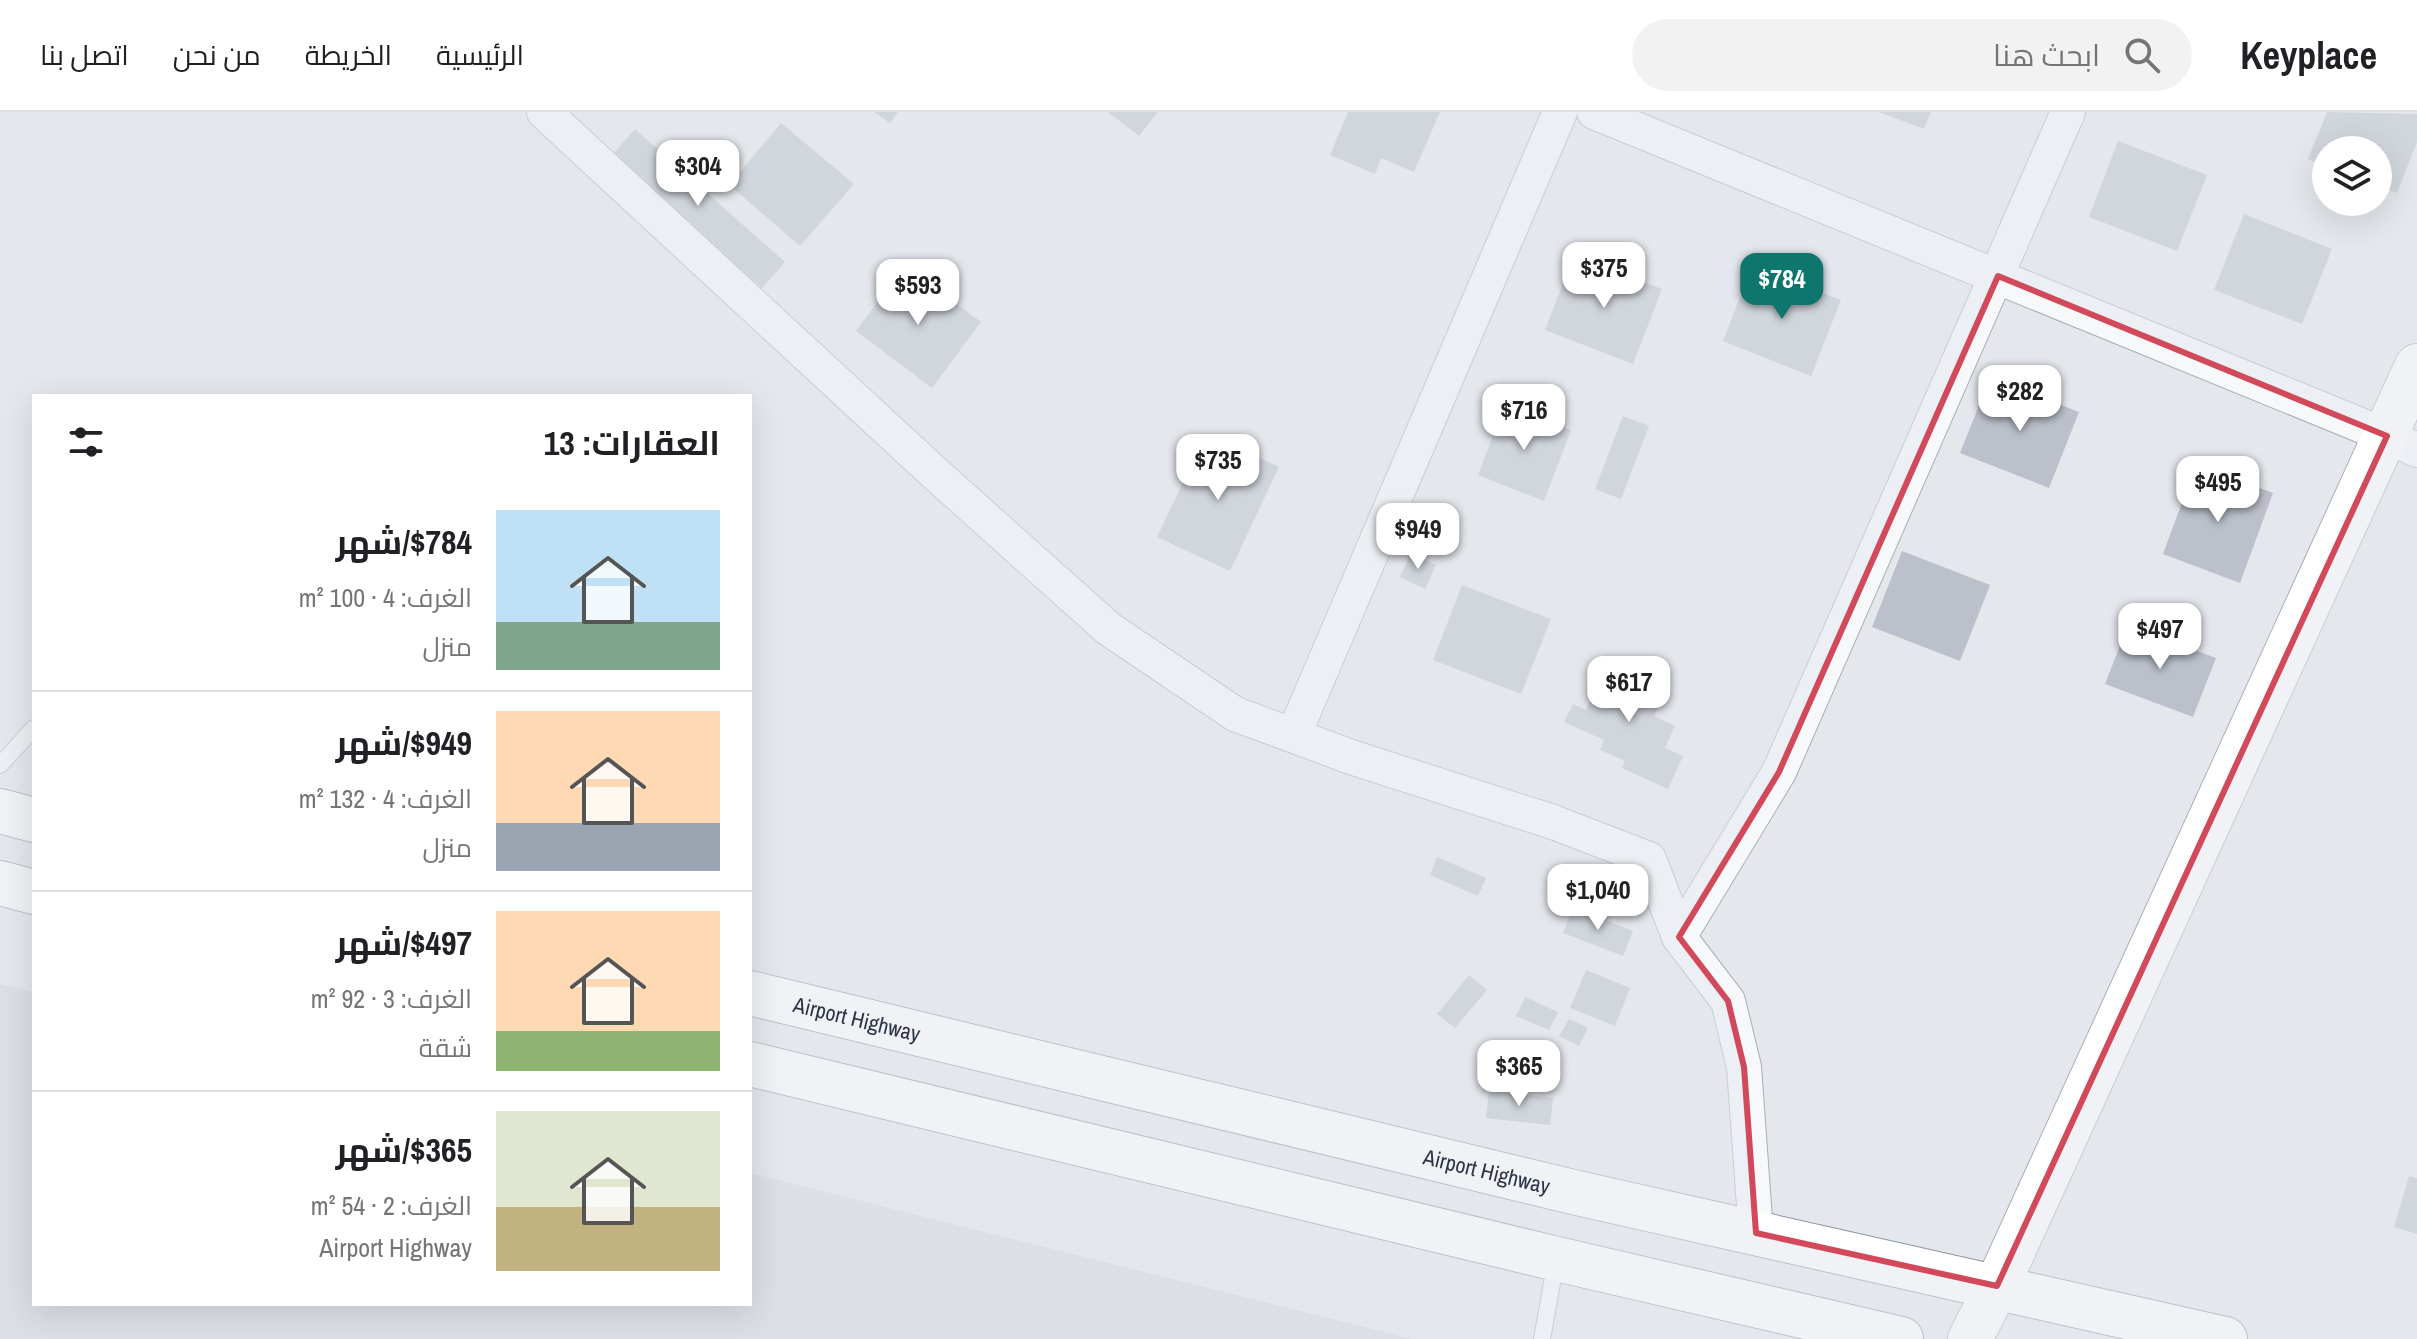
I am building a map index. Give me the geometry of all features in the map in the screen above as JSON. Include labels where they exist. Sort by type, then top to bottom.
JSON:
[{"type":"main road","points":[[1970,1339],[2402,443],[2417,366]]},
{"type":"main road","points":[[0,811],[32,819]]},
{"type":"main road","points":[[0,883],[32,891]]},
{"type":"main road","name":"Airport Highway","points":[[752,993],[1573,1192],[2225,1339]]},
{"type":"main road","points":[[752,1064],[1901,1339]]},
{"type":"main road","points":[[1557,1259],[1573,1192]]},
{"type":"street","points":[[1294,734],[1560,112]]},
{"type":"street","points":[[1594,112],[2402,443]]},
{"type":"street","points":[[1679,937],[1779,772],[2068,112]]},
{"type":"street","points":[[554,115],[939,477],[1109,629],[1235,714],[1351,757],[1553,822],[1649,859],[1679,937],[1728,1001],[1744,1067],[1756,1233]]},
{"type":"lane","points":[[0,765],[32,730]]},
{"type":"lane","points":[[1542,1339],[1557,1259]]},
{"type":"highlighted area","points":[[1998,276],[2387,436],[1997,1286],[1756,1233],[1744,1067],[1728,1001],[1679,937],[1779,772]]},
{"type":"shaded area","points":[[0,984],[32,992],[32,1306],[752,1306],[752,1174],[1411,1339],[0,1339]]},
{"type":"building","points":[[874,112],[898,112],[890,123]]},
{"type":"building","points":[[1108,112],[1158,112],[1139,136]]},
{"type":"building","points":[[1348,112],[1440,112],[1414,172],[1381,158],[1375,174],[1330,155]]},
{"type":"building","points":[[1879,112],[1931,112],[1924,129]]},
{"type":"building","points":[[2327,112],[2417,114],[2417,142],[2397,193],[2392,191],[2392,136],[2317,136]]},
{"type":"building","points":[[781,123],[854,184],[800,246],[729,185]]},
{"type":"building","points":[[635,129],[785,262],[762,288],[612,155]]},
{"type":"building","points":[[2118,141],[2207,175],[2177,251],[2089,217]]},
{"type":"building","points":[[2244,214],[2332,249],[2302,324],[2214,290]]},
{"type":"building","points":[[1574,255],[1662,289],[1633,364],[1545,330]]},
{"type":"building","points":[[904,266],[981,322],[932,388],[856,331]]},
{"type":"building","points":[[1752,266],[1841,300],[1811,376],[1723,341]]},
{"type":"building","points":[[1990,378],[2079,412],[2049,488],[1960,453]]},
{"type":"building","points":[[1505,404],[1571,430],[1544,501],[1478,475]]},
{"type":"building","points":[[1623,416],[1649,426],[1621,499],[1595,489]]},
{"type":"building","points":[[1206,434],[1279,467],[1230,571],[1157,537]]},
{"type":"building","points":[[2196,465],[2273,493],[2240,583],[2163,554]]},
{"type":"building","points":[[1902,551],[1990,585],[1960,661],[1872,627]]},
{"type":"building","points":[[1411,553],[1436,565],[1425,589],[1400,577]]},
{"type":"building","points":[[1462,585],[1551,619],[1521,694],[1433,660]]},
{"type":"building","points":[[2128,625],[2216,658],[2193,717],[2105,684]]},
{"type":"building","points":[[1599,660],[1666,690],[1654,716],[1675,726],[1665,748],[1683,756],[1668,789],[1622,768],[1625,761],[1600,750],[1604,740],[1564,722],[1573,704],[1586,710],[1599,682],[1591,678]]},
{"type":"building","points":[[1437,857],[1486,878],[1478,896],[1430,875]]},
{"type":"building","points":[[1573,907],[1633,931],[1623,956],[1563,933]]},
{"type":"building","points":[[1586,970],[1630,988],[1615,1026],[1570,1008]]},
{"type":"building","points":[[1469,975],[1487,990],[1455,1028],[1437,1014]]},
{"type":"building","points":[[1525,997],[1558,1012],[1549,1030],[1516,1016]]},
{"type":"building","points":[[1569,1019],[1588,1028],[1579,1046],[1559,1036]]},
{"type":"building","points":[[1489,1090],[1553,1098],[1550,1125],[1486,1118]]},
{"type":"building","points":[[2409,1176],[2417,1178],[2417,1234],[2394,1227]]}]
